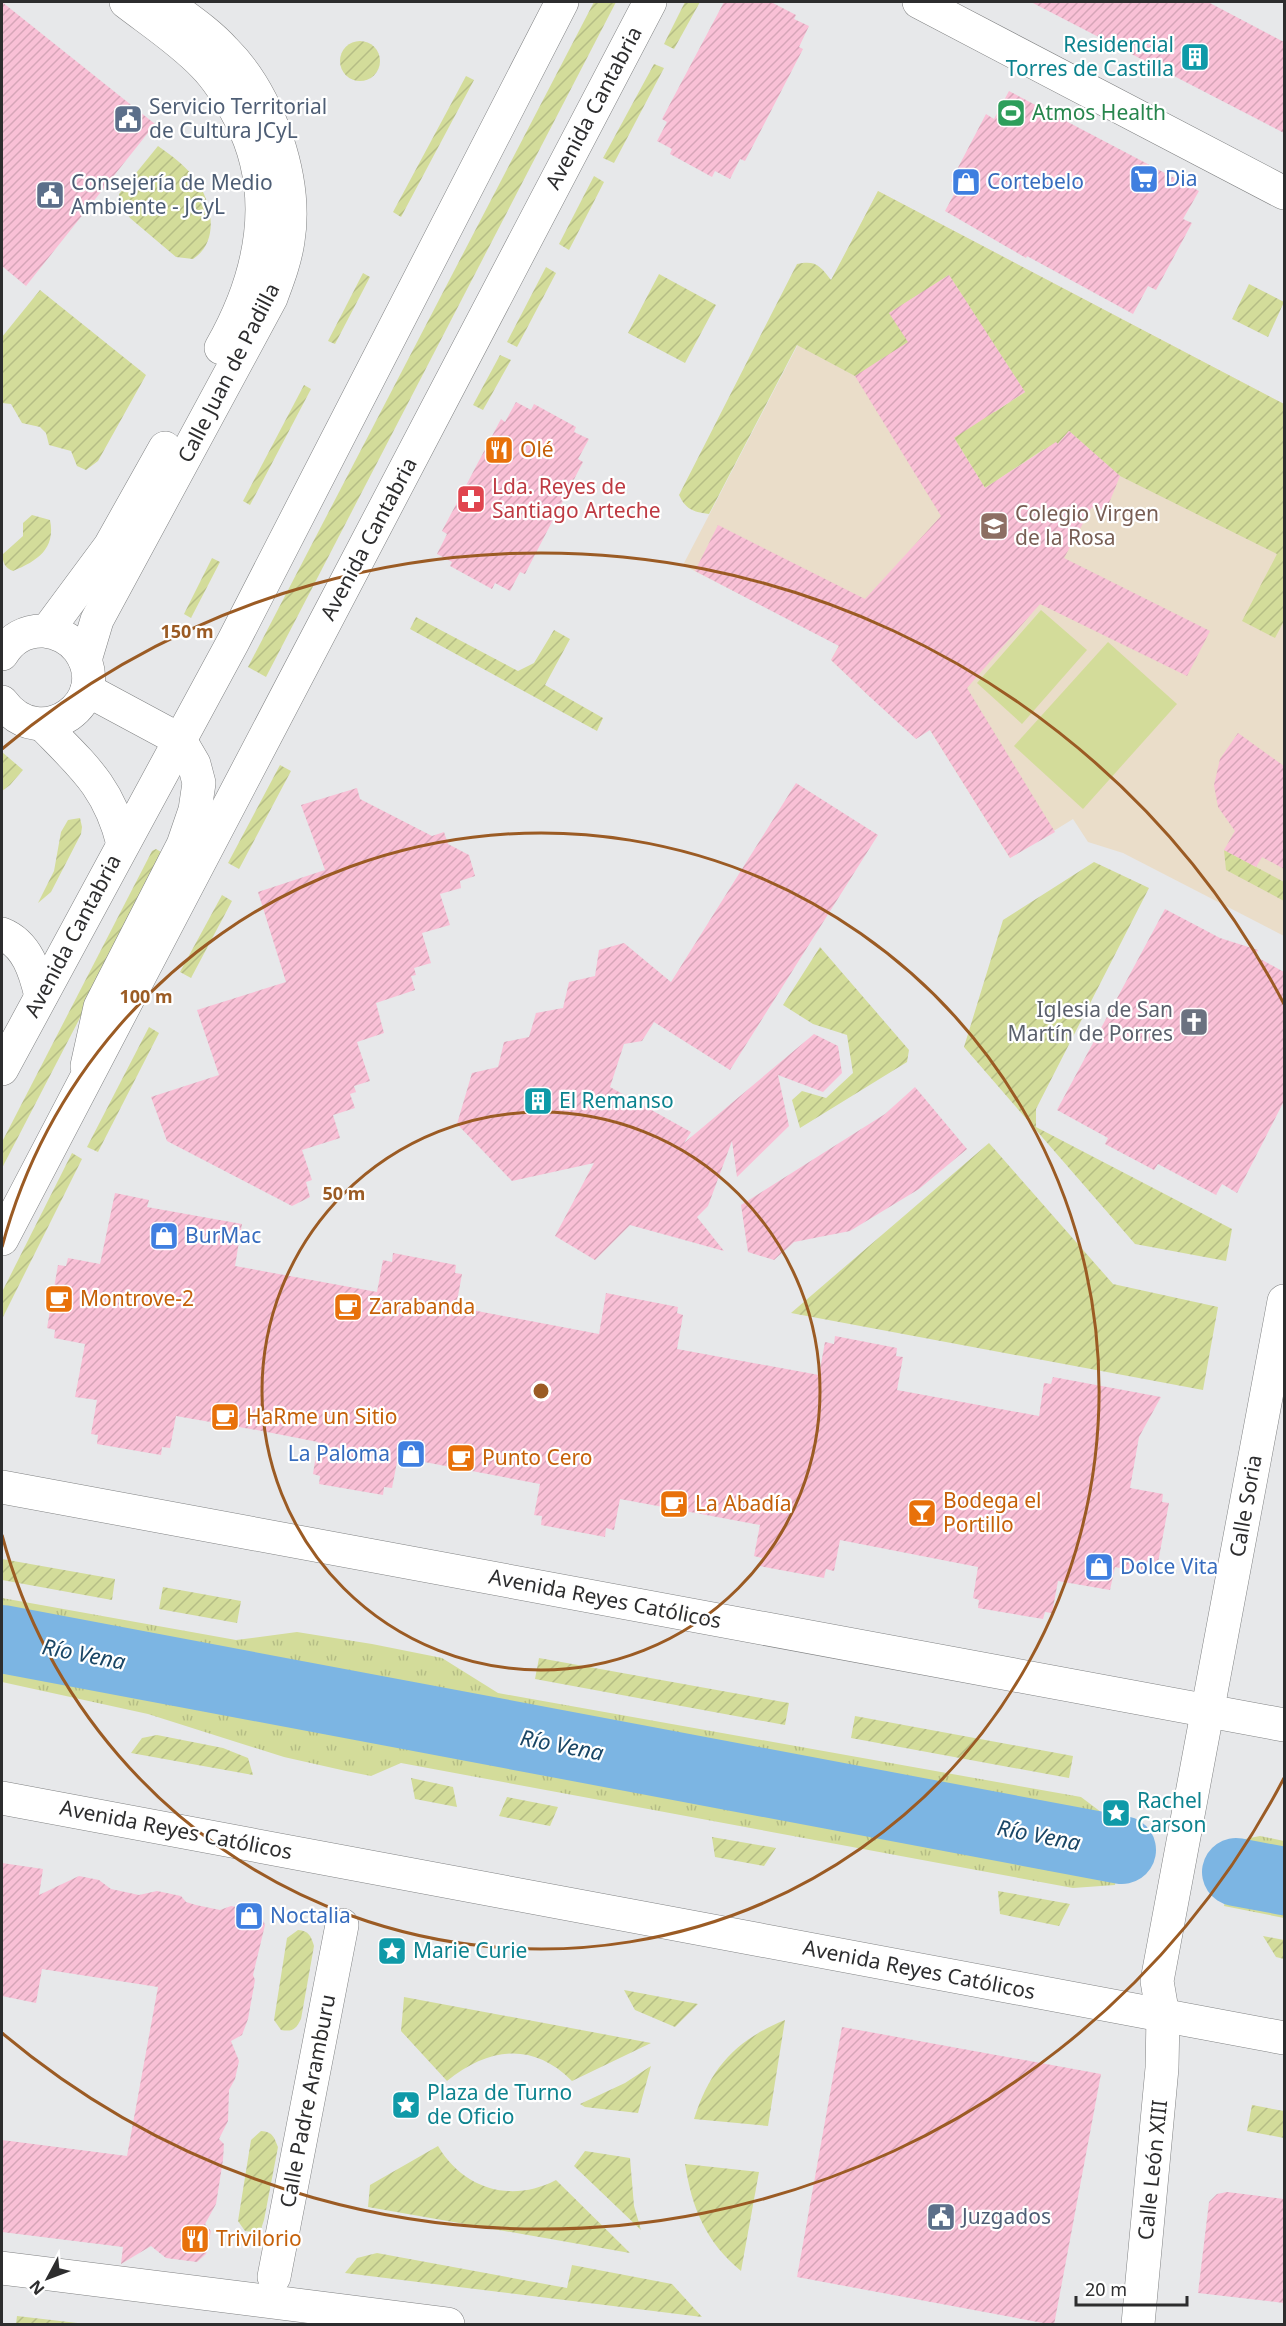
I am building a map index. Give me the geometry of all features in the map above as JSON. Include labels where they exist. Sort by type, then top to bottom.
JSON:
[{"type":"street","name":"Calle Juan de Padilla","points":[[47,631],[110,546],[225,341],[252,280],[258,261],[263,225],[260,170],[234,106],[205,66],[126,2]]},
{"type":"street","name":"Calle Juan de Padilla","points":[[44,725],[57,722],[72,714],[86,675],[97,620],[262,318],[282,270],[289,239],[290,212],[281,150],[273,124],[255,88],[225,51],[165,2]]},
{"type":"street","name":"Avenida Cantabria","points":[[2,1069],[180,740],[562,2]]},
{"type":"street","name":"Avenida Cantabria","points":[[2,1239],[85,1075],[355,567],[650,2]]},
{"type":"street","points":[[919,2],[1284,193]]},
{"type":"street","points":[[5,644],[29,632],[47,631],[63,636],[75,645],[86,675],[180,740]]},
{"type":"street","points":[[2,702],[18,719],[44,725],[102,789],[112,806],[123,844]]},
{"type":"street","name":"Avenida Cantabria","points":[[85,1075],[100,1007],[183,845],[195,810],[199,783],[194,764],[180,740]]},
{"type":"street","points":[[2,934],[21,947],[33,969],[41,996]]},
{"type":"street","name":"Calle Soria","points":[[1208,1711],[1284,1301]]},
{"type":"street","name":"Avenida Reyes Católicos","points":[[2,1487],[1284,1725]]},
{"type":"street","points":[[1163,2016],[1157,1981],[1208,1711]]},
{"type":"street","name":"Avenida Reyes Católicos","points":[[2,1798],[1284,2038]]},
{"type":"street","name":"Calle Padre Aramburu","points":[[274,2277],[342,1925]]},
{"type":"street","name":"Calle León XIII","points":[[1138,2325],[1162,2068],[1163,2016]]},
{"type":"street","points":[[2,2268],[301,2315],[448,2325]]},
{"type":"shaded area","name":"Colegio Virgen de la Rosa","points":[[878,191],[1284,404],[1284,936],[1123,853],[1088,842],[1073,819],[1010,858],[930,730],[870,697],[831,660],[839,645],[683,565]]},
{"type":"green space","points":[[594,2],[616,2],[266,677],[248,667]]},
{"type":"green space","points":[[685,2],[700,2],[674,49],[664,44]]},
{"type":"green space","points":[[360,41],[368,42],[374,47],[379,53],[379,69],[374,75],[368,80],[360,81],[352,80],[346,75],[341,69],[340,61],[341,53],[346,47],[352,42]]},
{"type":"green space","points":[[654,64],[664,68],[614,163],[603,158]]},
{"type":"green space","points":[[466,76],[474,80],[401,217],[393,212]]},
{"type":"green space","points":[[158,146],[193,176],[200,185],[209,208],[211,219],[207,242],[202,251],[193,259],[176,257],[130,218],[119,203],[119,194]]},
{"type":"green space","points":[[594,176],[604,182],[569,250],[559,244]]},
{"type":"green space","points":[[878,191],[1284,404],[1284,621],[1275,638],[1242,621],[1277,554],[1120,476],[1069,431],[1049,453],[1044,449],[985,488],[936,408],[985,398],[995,412],[1025,392],[949,275],[890,313],[930,376],[855,376],[797,345],[709,514],[695,511],[685,504],[679,495],[797,264],[817,265],[831,280]]},
{"type":"green space","points":[[546,267],[556,273],[517,347],[507,342]]},
{"type":"green space","points":[[363,273],[370,277],[335,344],[328,341]]},
{"type":"green space","points":[[659,274],[716,305],[685,363],[628,333]]},
{"type":"green space","points":[[1249,284],[1284,302],[1268,337],[1232,319]]},
{"type":"green space","points":[[40,290],[146,375],[98,461],[86,470],[77,466],[71,451],[49,445],[46,433],[40,427],[22,423],[11,404],[2,403],[2,337]]},
{"type":"green space","points":[[500,355],[511,360],[483,410],[473,405]]},
{"type":"green space","points":[[304,385],[311,389],[250,505],[243,501]]},
{"type":"green space","points":[[32,515],[50,520],[50,539],[43,553],[30,563],[13,571],[5,564],[3,554],[23,536],[23,523]]},
{"type":"green space","points":[[212,558],[220,562],[191,618],[184,614]]},
{"type":"green space","points":[[1041,610],[1087,650],[1022,724],[977,683]]},
{"type":"green space","points":[[416,617],[518,671],[534,663],[554,630],[570,639],[545,685],[603,718],[597,731],[410,629]]},
{"type":"green space","points":[[1108,642],[1177,704],[1083,809],[1014,746]]},
{"type":"green space","points":[[2,752],[23,770],[2,791]]},
{"type":"green space","points":[[280,765],[291,771],[239,869],[228,863]]},
{"type":"green space","points":[[80,818],[81,834],[51,892],[38,903],[54,871],[61,832],[68,820]]},
{"type":"green space","points":[[156,849],[161,852],[163,858],[2,1168],[2,1142],[152,851]]},
{"type":"green space","points":[[1224,850],[1284,882],[1284,901],[1226,870]]},
{"type":"green space","points":[[1094,862],[1149,888],[1036,1109],[1036,1127],[1232,1229],[1226,1261],[1135,1244],[964,1047],[1003,920]]},
{"type":"green space","points":[[222,895],[232,901],[191,978],[180,972]]},
{"type":"green space","points":[[820,947],[909,1050],[907,1062],[800,1128],[792,1100],[802,1091],[826,1098],[853,1073],[847,1035],[813,1024],[783,1005]]},
{"type":"green space","points":[[149,1027],[159,1033],[98,1152],[87,1147]]},
{"type":"green space","points":[[989,1143],[1113,1284],[1218,1307],[1203,1390],[791,1313]]},
{"type":"green space","points":[[72,1153],[82,1159],[3,1317],[2,1292]]},
{"type":"green space","points":[[2,1559],[115,1579],[112,1600],[2,1580]]},
{"type":"green space","points":[[163,1587],[241,1601],[237,1623],[159,1609]]},
{"type":"green space","points":[[2,1598],[236,1640],[297,1632],[372,1644],[442,1658],[498,1693],[1081,1797],[1105,1815],[1128,1818],[1115,1885],[1073,1888],[401,1763],[371,1776],[284,1757],[148,1714],[2,1682]]},
{"type":"green space","points":[[539,1658],[789,1703],[785,1725],[535,1679]]},
{"type":"green space","points":[[855,1716],[1073,1756],[1069,1778],[851,1738]]},
{"type":"green space","points":[[157,1735],[223,1748],[248,1758],[253,1775],[131,1753],[142,1738]]},
{"type":"green space","points":[[411,1778],[453,1787],[457,1807],[415,1799]]},
{"type":"green space","points":[[507,1797],[558,1807],[550,1826],[499,1816]]},
{"type":"green space","points":[[1260,1836],[1284,1841],[1284,1918],[1224,1906],[1235,1841]]},
{"type":"green space","points":[[712,1837],[776,1848],[764,1866],[715,1857]]},
{"type":"green space","points":[[998,1891],[1070,1904],[1059,1926],[1000,1914]]},
{"type":"green space","points":[[298,1930],[309,1935],[314,1946],[301,2019],[294,2029],[288,2031],[281,2030],[274,2020],[287,1938]]},
{"type":"green space","points":[[1263,1936],[1284,1940],[1284,1959],[1276,1957]]},
{"type":"green space","points":[[624,1990],[698,2004],[675,2027],[635,2010]]},
{"type":"green space","points":[[404,1997],[651,2043],[572,2081],[557,2068],[541,2059],[510,2054],[478,2061],[447,2081],[401,2031]]},
{"type":"green space","points":[[785,2020],[768,2126],[694,2119],[708,2085],[727,2058],[752,2037]]},
{"type":"green space","points":[[651,2066],[638,2113],[585,2107],[580,2104],[625,2083]]},
{"type":"green space","points":[[1252,2105],[1284,2111],[1284,2138],[1247,2131]]},
{"type":"green space","points":[[261,2131],[272,2136],[278,2147],[261,2229],[254,2232],[245,2231],[238,2221],[251,2140]]},
{"type":"green space","points":[[438,2146],[461,2173],[490,2188],[523,2191],[556,2180],[630,2253],[368,2207],[370,2185]]},
{"type":"green space","points":[[585,2151],[630,2158],[634,2206],[641,2230],[574,2166]]},
{"type":"green space","points":[[685,2164],[759,2172],[741,2271],[718,2248],[702,2224],[692,2196]]},
{"type":"green space","points":[[377,2253],[567,2288],[572,2265],[672,2284],[702,2317],[345,2273],[357,2258]]},
{"type":"green space","points":[[17,2316],[86,2324],[16,2324]]},
{"type":"building","name":"Consejería de Medio Ambiente - JCyL","points":[[2,2],[155,124],[26,286],[2,266]]},
{"type":"building","points":[[724,2],[771,2],[796,15],[794,19],[809,26],[799,47],[803,49],[745,161],[740,159],[730,179],[715,171],[712,177],[670,154],[672,149],[657,141],[667,122],[662,119]]},
{"type":"building","name":"Residencial Torres de Castilla","points":[[1031,2],[1208,2],[1284,42],[1284,133]]},
{"type":"building","points":[[1009,91],[1199,191],[1183,219],[1192,223],[1156,290],[1148,286],[1133,314],[1027,256],[1026,258],[945,211],[959,185],[951,181],[986,114],[994,119]]},
{"type":"building","points":[[949,275],[1025,392],[954,438],[985,488],[1056,442],[1058,444],[1069,431],[1120,476],[1105,513],[1092,507],[1064,558],[1210,631],[1187,676],[1040,604],[967,688],[1055,832],[1010,858],[930,730],[916,739],[870,697],[831,660],[839,646],[695,571],[718,525],[865,599],[941,516],[855,376],[908,342],[889,313]]},
{"type":"building","points":[[516,402],[531,410],[534,404],[576,427],[574,432],[589,439],[578,459],[583,462],[525,574],[520,572],[510,591],[495,583],[492,589],[450,566],[452,562],[437,554],[447,534],[442,531],[501,419],[505,422]]},
{"type":"building","points":[[1238,733],[1284,766],[1284,869],[1262,857],[1256,867],[1224,850],[1235,831],[1218,807],[1214,785],[1220,759]]},
{"type":"building","points":[[796,783],[878,835],[730,1070],[654,1022],[642,1041],[624,1044],[610,1087],[691,1132],[684,1143],[814,1034],[838,1046],[842,1073],[823,1092],[778,1075],[789,1126],[737,1177],[732,1141],[708,1206],[697,1217],[724,1251],[630,1225],[595,1260],[555,1236],[594,1163],[512,1181],[457,1124],[472,1073],[498,1067],[504,1042],[529,1037],[536,1013],[563,1008],[569,982],[595,976],[599,950],[624,943],[671,982]]},
{"type":"building","points":[[357,788],[360,799],[432,836],[444,832],[448,844],[469,855],[475,876],[460,881],[461,888],[440,894],[450,925],[422,933],[431,963],[414,968],[416,975],[411,976],[415,990],[376,1003],[384,1033],[357,1042],[370,1081],[354,1086],[356,1092],[350,1094],[355,1108],[333,1115],[340,1138],[302,1150],[312,1180],[306,1182],[310,1197],[292,1206],[167,1141],[151,1097],[219,1075],[197,1010],[286,982],[258,892],[325,870],[301,805]]},
{"type":"building","name":"Iglesia de San Martín de Porres","points":[[1165,909],[1220,938],[1258,950],[1255,956],[1284,972],[1284,1101],[1237,1193],[1222,1184],[1216,1195],[1158,1164],[1154,1170],[1105,1144],[1108,1138],[1057,1110]]},
{"type":"building","points":[[915,1087],[967,1149],[919,1189],[850,1231],[794,1242],[774,1260],[748,1252],[741,1205],[885,1114]]},
{"type":"building","points":[[115,1193],[149,1200],[147,1207],[242,1224],[235,1266],[377,1292],[383,1260],[392,1262],[393,1253],[456,1265],[455,1273],[462,1274],[456,1307],[599,1334],[606,1293],[678,1307],[677,1313],[683,1315],[677,1349],[819,1375],[825,1342],[834,1344],[835,1336],[897,1348],[896,1356],[903,1357],[897,1390],[1039,1416],[1044,1383],[1051,1384],[1053,1377],[1161,1397],[1139,1437],[1130,1488],[1163,1494],[1162,1502],[1169,1503],[1157,1568],[1149,1567],[1149,1574],[1115,1567],[1110,1590],[1058,1581],[1052,1613],[1045,1612],[1043,1619],[978,1608],[979,1600],[973,1598],[978,1567],[840,1540],[834,1571],[826,1569],[824,1578],[775,1569],[760,1566],[762,1558],[754,1556],[760,1525],[620,1499],[614,1530],[606,1528],[605,1537],[541,1525],[542,1516],[534,1515],[540,1484],[398,1457],[392,1488],[384,1487],[383,1495],[319,1484],[320,1476],[313,1474],[318,1442],[262,1431],[176,1416],[170,1448],[162,1447],[161,1455],[97,1444],[98,1435],[91,1434],[97,1400],[75,1397],[85,1344],[54,1338],[55,1330],[47,1328],[58,1265],[66,1266],[68,1258],[100,1264]]},
{"type":"building","points":[[2,1863],[43,1869],[39,1895],[79,1876],[99,1880],[111,1889],[139,1895],[157,1891],[181,1896],[186,1902],[220,1910],[231,1906],[256,1910],[262,1917],[265,1925],[253,1975],[255,1980],[248,2019],[242,2035],[231,2041],[239,2061],[235,2079],[229,2090],[228,2121],[219,2139],[224,2144],[216,2204],[205,2224],[211,2231],[206,2254],[197,2262],[166,2258],[151,2246],[121,2264],[123,2247],[2,2232],[2,2140],[127,2156],[158,1987],[42,1969],[36,2003],[2,1996]]},
{"type":"building","name":"Juzgados","points":[[842,2027],[1101,2074],[1054,2325],[797,2277]]},
{"type":"building","points":[[1227,2192],[1284,2199],[1284,2303],[1198,2293],[1209,2202],[1217,2194]]},
{"type":"waterway","name":"Río Vena","points":[[2,1639],[1122,1850]]},
{"type":"waterway","name":"Río Vena","points":[[1236,1872],[1284,1881]]},
{"type":"place","name":"Residencial Torres de Castilla","points":[[1195,57]]},
{"type":"place","name":"Atmos Health","points":[[1011,113]]},
{"type":"place","name":"Servicio Territorial de Cultura JCyL","points":[[128,119]]},
{"type":"place","name":"Dia","points":[[1144,179]]},
{"type":"place","name":"Cortebelo","points":[[966,182]]},
{"type":"place","name":"Consejería de Medio Ambiente - JCyL","points":[[50,195]]},
{"type":"place","name":"Olé","points":[[499,450]]},
{"type":"place","name":"Lda. Reyes de Santiago Arteche","points":[[471,499]]},
{"type":"place","name":"Colegio Virgen de la Rosa","points":[[994,526]]},
{"type":"place","name":"Iglesia de San Martín de Porres","points":[[1194,1022]]},
{"type":"place","name":"El Remanso","points":[[538,1101]]},
{"type":"place","name":"BurMac","points":[[164,1236]]},
{"type":"place","name":"Montrove-2","points":[[59,1299]]},
{"type":"place","name":"Zarabanda","points":[[348,1307]]},
{"type":"place","name":"HaRme un Sitio","points":[[225,1417]]},
{"type":"place","name":"La Paloma","points":[[411,1454]]},
{"type":"place","name":"Punto Cero","points":[[461,1458]]},
{"type":"place","name":"La Abadía","points":[[674,1504]]},
{"type":"place","name":"Bodega el Portillo","points":[[922,1513]]},
{"type":"place","name":"Dolce Vita","points":[[1099,1567]]},
{"type":"place","name":"Rachel Carson","points":[[1116,1813]]},
{"type":"place","name":"Noctalia","points":[[249,1916]]},
{"type":"place","name":"Marie Curie","points":[[392,1951]]},
{"type":"place","name":"Plaza de Turno de Oficio","points":[[406,2105]]},
{"type":"place","name":"Juzgados","points":[[941,2217]]},
{"type":"place","name":"Trivilorio","points":[[195,2239]]}]
